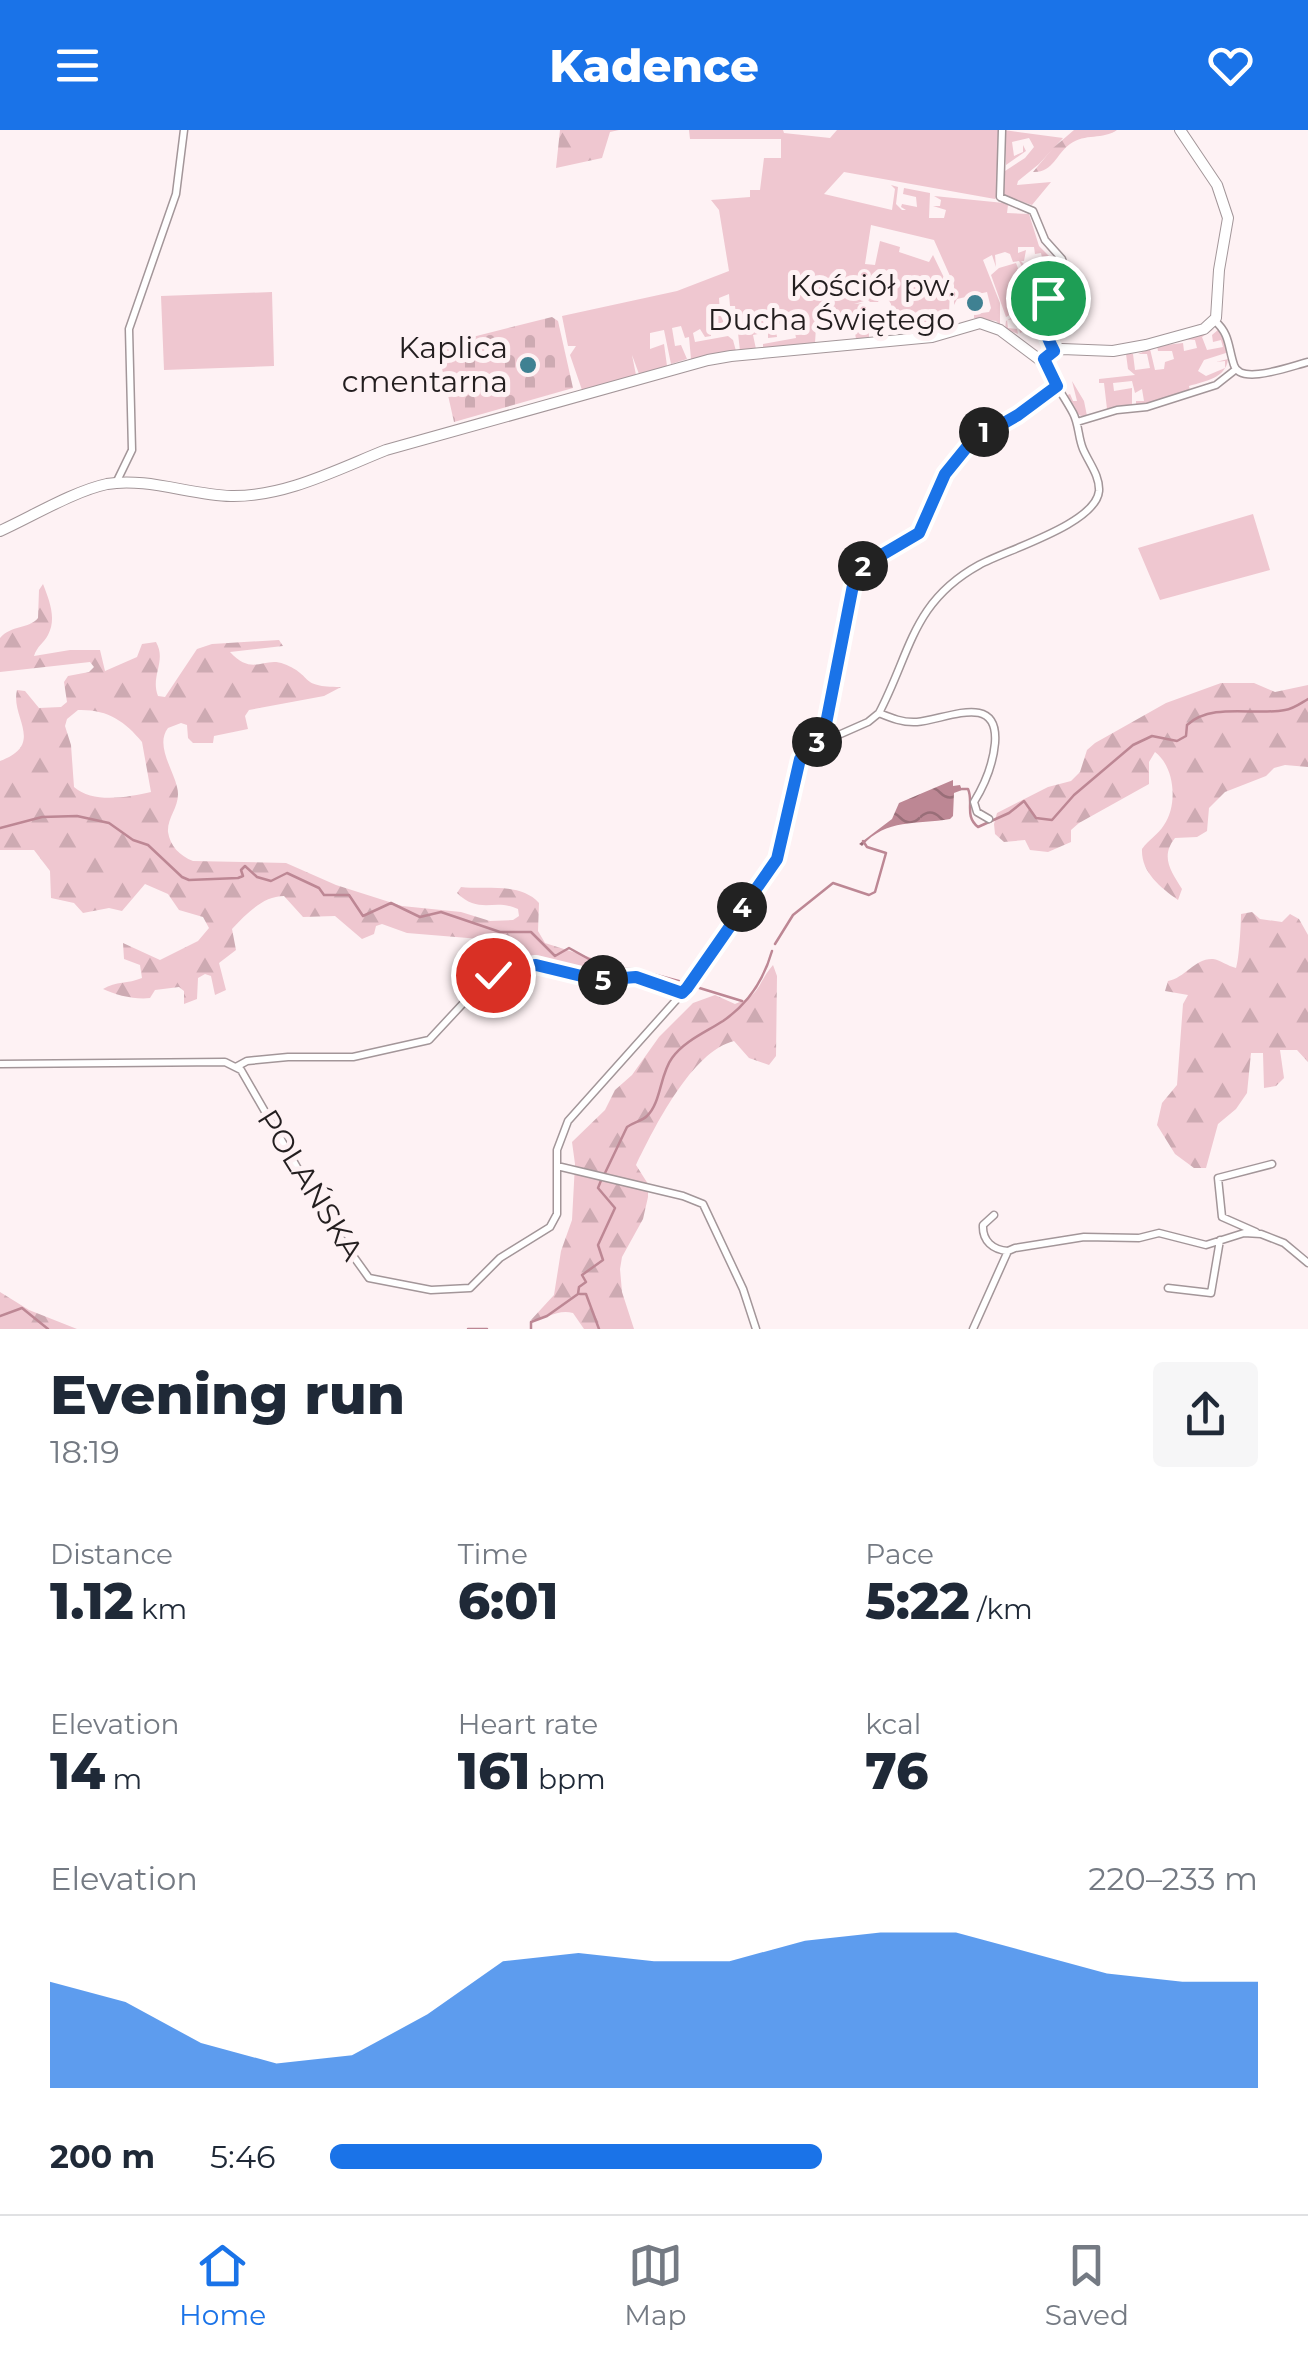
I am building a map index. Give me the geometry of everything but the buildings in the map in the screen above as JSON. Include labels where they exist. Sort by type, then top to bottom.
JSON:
[{"type":"street","points":[[116,483],[132,450],[129,329],[176,194],[184,130]]},
{"type":"street","points":[[1002,130],[1000,197],[1033,211],[1045,240],[1064,263],[1064,277],[1042,308],[1045,331],[1054,351]]},
{"type":"street","points":[[1180,130],[1217,185],[1228,218],[1215,321],[1226,335],[1235,370],[1250,376],[1308,362]]},
{"type":"street","points":[[0,531],[98,487],[116,483],[232,496],[259,493],[337,471],[402,445],[708,360],[926,338],[980,323],[1000,330],[1038,359],[1044,359],[1066,348],[1124,350],[1202,330],[1215,321]]},
{"type":"street","points":[[823,739],[868,722],[879,713],[920,617],[956,578],[1083,516],[1095,502],[1097,476],[1080,442],[1077,422],[1044,359]]},
{"type":"street","points":[[1077,422],[1118,410],[1147,407],[1216,385],[1235,370]]},
{"type":"street","points":[[823,739],[856,570],[919,533],[945,474],[971,442],[1018,415],[1057,386]]},
{"type":"street","points":[[879,713],[898,721],[917,722],[957,713],[988,716],[996,731],[995,748],[974,802],[977,812],[989,819]]},
{"type":"street","name":"POLAŃSKA","points":[[236,1067],[328,1220],[369,1278],[431,1290],[461,1290],[476,1284],[500,1258],[550,1228],[557,1214],[557,1150],[568,1121],[682,993],[772,868],[793,800],[800,759],[823,739]]},
{"type":"street","points":[[0,1064],[225,1062],[236,1067],[248,1061],[288,1057],[352,1058],[428,1040],[483,982],[507,969],[524,966],[551,968],[598,980],[636,977],[682,993]]},
{"type":"street","points":[[1272,1164],[1218,1178],[1222,1217],[1284,1243],[1308,1262]]},
{"type":"street","points":[[557,1166],[703,1204],[743,1289],[756,1329]]},
{"type":"street","points":[[994,1215],[983,1225],[985,1238],[995,1249],[1008,1251],[1084,1237],[1139,1238],[1159,1232],[1206,1245],[1244,1234],[1262,1234]]},
{"type":"street","points":[[1168,1288],[1212,1293],[1220,1240]]},
{"type":"street","points":[[972,1329],[1008,1251]]},
{"type":"green space","points":[[560,130],[619,130],[610,132],[602,158],[556,168]]},
{"type":"green space","points":[[689,130],[783,130],[830,138],[837,130],[1000,130],[995,199],[844,172],[824,194],[892,210],[895,189],[891,185],[898,187],[896,204],[902,210],[906,210],[902,204],[917,207],[916,197],[903,194],[904,188],[930,193],[929,218],[944,218],[946,210],[933,206],[940,206],[941,200],[934,196],[1004,203],[1008,205],[1007,213],[1029,214],[1039,246],[1055,262],[1043,263],[1041,253],[1035,254],[1034,247],[1018,247],[1018,253],[1026,250],[1021,261],[1029,270],[1054,267],[1061,273],[1060,280],[1053,272],[1034,281],[1042,298],[1048,294],[1041,308],[1043,329],[1020,333],[1024,318],[1008,320],[1019,313],[1026,315],[1021,310],[1022,297],[1010,297],[1010,309],[1019,310],[1006,317],[991,275],[1016,263],[1019,271],[1025,272],[1010,254],[995,255],[996,267],[992,255],[983,260],[1000,303],[1000,325],[974,318],[974,314],[989,312],[991,308],[987,292],[957,299],[954,305],[954,285],[934,240],[871,225],[865,264],[875,265],[880,241],[929,262],[933,255],[950,290],[949,313],[941,315],[941,330],[924,333],[921,318],[904,321],[903,313],[895,312],[894,332],[891,304],[885,294],[890,293],[892,279],[875,279],[878,292],[883,292],[878,302],[870,302],[862,294],[862,283],[854,280],[837,283],[839,297],[859,297],[864,301],[854,304],[865,303],[858,305],[866,307],[863,315],[868,318],[869,337],[856,339],[854,327],[816,327],[815,343],[763,349],[763,344],[796,338],[793,321],[775,325],[777,337],[768,338],[768,332],[753,335],[756,349],[740,351],[735,306],[730,306],[729,294],[719,298],[720,314],[728,332],[711,329],[711,336],[705,337],[700,329],[693,333],[695,342],[728,336],[736,351],[691,359],[689,337],[685,338],[681,326],[672,328],[675,346],[681,345],[687,359],[671,364],[664,330],[650,333],[650,349],[664,344],[667,366],[639,374],[632,355],[636,375],[582,390],[570,355],[576,346],[568,346],[562,316],[677,291],[729,271],[719,210],[711,200],[750,197],[750,190],[760,190],[764,158],[781,158],[781,139],[690,139]]},
{"type":"green space","points":[[1004,130],[1063,138],[1018,181],[1017,185],[1051,182],[1032,205],[1002,196],[1002,173],[1034,147],[1029,138],[1012,142],[1014,156],[1023,152],[1023,145],[1026,151],[1006,165]]},
{"type":"green space","points":[[1074,130],[1117,130],[1076,141],[1050,166],[1033,172],[1053,148]]},
{"type":"green space","points":[[272,292],[274,366],[164,370],[161,296]]},
{"type":"green space","points":[[552,317],[558,321],[573,388],[454,422],[437,346]]},
{"type":"green space","points":[[1214,329],[1202,337],[1207,350],[1223,347],[1221,340],[1213,342],[1212,335],[1219,329],[1229,352],[1204,360],[1198,371],[1206,376],[1225,368],[1214,378],[1189,386],[1190,391],[1136,406],[1136,401],[1144,401],[1142,389],[1135,393],[1132,381],[1113,383],[1114,391],[1132,388],[1132,404],[1084,418],[1065,396],[1070,394],[1077,401],[1072,381],[1084,401],[1087,416],[1107,409],[1104,383],[1099,383],[1099,379],[1135,375],[1128,369],[1126,354],[1133,354],[1135,370],[1150,368],[1147,354],[1138,354],[1150,349],[1155,370],[1164,369],[1165,362],[1174,359],[1172,351],[1158,351],[1157,346],[1183,343],[1184,351],[1197,348],[1195,340],[1180,339]]},
{"type":"green space","points":[[1253,514],[1270,570],[1160,600],[1138,548]]},
{"type":"green space","points":[[43,584],[52,622],[34,656],[100,650],[105,671],[137,657],[142,644],[156,642],[160,656],[158,696],[165,697],[197,649],[212,644],[279,640],[283,646],[230,652],[245,663],[277,662],[294,668],[312,683],[341,687],[324,696],[249,710],[245,716],[248,729],[214,736],[213,743],[193,743],[188,738],[187,725],[181,723],[168,728],[164,749],[178,793],[168,832],[173,846],[184,856],[193,861],[286,863],[336,885],[402,906],[461,912],[490,921],[513,920],[519,916],[518,909],[465,900],[457,893],[461,887],[522,892],[539,903],[538,931],[545,943],[617,966],[616,972],[589,974],[546,960],[514,957],[514,938],[407,933],[382,924],[376,926],[374,934],[362,939],[335,916],[303,917],[284,896],[262,902],[232,929],[236,950],[219,963],[226,990],[215,995],[211,976],[205,974],[198,978],[197,999],[184,1004],[184,991],[179,987],[155,990],[150,998],[103,989],[142,978],[140,965],[124,959],[123,943],[160,960],[198,941],[209,928],[203,917],[179,910],[168,894],[145,884],[122,911],[109,908],[83,913],[74,903],[51,898],[50,871],[34,850],[0,850],[0,761],[14,754],[24,738],[17,690],[25,691],[39,708],[61,707],[67,702],[64,682],[68,676],[89,672],[94,667],[90,662],[0,672],[0,638],[38,618],[39,590]],"holes":[[[78,710],[114,718],[142,742],[151,792],[101,797],[74,787],[71,745],[65,726]]]},
{"type":"green space","points":[[1221,683],[1254,683],[1275,692],[1308,685],[1308,767],[1274,768],[1266,776],[1225,792],[1209,808],[1207,831],[1197,837],[1175,838],[1168,858],[1182,889],[1178,900],[1153,878],[1143,857],[1142,849],[1168,817],[1173,797],[1167,767],[1155,752],[1149,762],[1149,784],[1079,823],[1071,830],[1071,842],[1048,852],[1030,850],[1025,840],[1004,842],[995,834],[997,813],[1048,787],[1071,781],[1080,772],[1087,750],[1095,743],[1166,703]]},
{"type":"green space","points":[[1252,912],[1260,919],[1282,922],[1290,914],[1299,919],[1308,935],[1308,1062],[1297,1050],[1280,1050],[1284,1078],[1276,1086],[1264,1088],[1263,1053],[1251,1053],[1247,1093],[1218,1124],[1206,1168],[1194,1168],[1175,1154],[1157,1125],[1162,1103],[1177,1085],[1183,1004],[1188,995],[1165,991],[1168,981],[1207,960],[1236,968],[1241,914]]},
{"type":"green space","points":[[773,965],[777,976],[776,1056],[769,1065],[749,1058],[734,1041],[718,1048],[676,1093],[636,1165],[648,1184],[648,1197],[643,1219],[622,1257],[620,1269],[622,1292],[634,1329],[584,1329],[573,1313],[567,1312],[531,1320],[554,1295],[561,1251],[572,1220],[572,1142],[605,1110],[615,1090],[693,1003],[715,995],[735,1004],[744,1000],[755,992]]},
{"type":"green space","points":[[0,1292],[29,1310],[77,1329],[0,1329]]},
{"type":"water","points":[[953,780],[953,786],[960,785],[962,790],[954,793],[950,819],[892,827],[862,846],[859,844],[892,819],[899,803]]},
{"type":"waterway","points":[[962,789],[968,789],[971,818],[978,827],[1009,813],[1024,801],[1036,818],[1052,820],[1074,795],[1133,745],[1152,736],[1177,741],[1186,736],[1187,725],[1209,714],[1285,710],[1308,699]]},
{"type":"waterway","points":[[0,828],[42,817],[77,816],[109,823],[133,840],[148,845],[189,880],[238,878],[243,876],[241,870],[245,866],[257,877],[271,881],[287,873],[319,888],[324,895],[349,895],[363,916],[391,903],[420,917],[441,912],[500,932],[531,932],[555,956],[569,948],[607,969],[634,969],[686,983]]},
{"type":"waterway","points":[[775,944],[793,915],[833,883],[869,895],[875,892],[886,853],[867,847],[863,841]]},
{"type":"waterway","points":[[605,1173],[627,1127],[652,1110],[672,1058],[740,1007],[760,981],[772,951]]},
{"type":"waterway","points":[[693,986],[742,1001]]},
{"type":"waterway","points":[[531,1329],[531,1322],[547,1316],[578,1294],[579,1287],[586,1282],[582,1275],[603,1260],[598,1245],[615,1208],[598,1188],[602,1178]]},
{"type":"waterway","points":[[580,1294],[586,1294],[599,1329]]},
{"type":"waterway","points":[[0,1316],[22,1308],[48,1329]]},
{"type":"waterway","points":[[468,1329],[487,1329]]},
{"type":"place","name":"Kościół pw. Ducha Świętego","points":[[975,303]]},
{"type":"place","name":"Kaplica cmentarna","points":[[528,365]]},
{"type":"route","points":[[493,975],[536,965],[598,980],[636,977],[682,993],[687,988],[777,859],[800,759],[823,739],[856,570],[919,533],[945,474],[971,442],[1018,415],[1057,386],[1044,359],[1054,351],[1042,308],[1048,298]]}]
